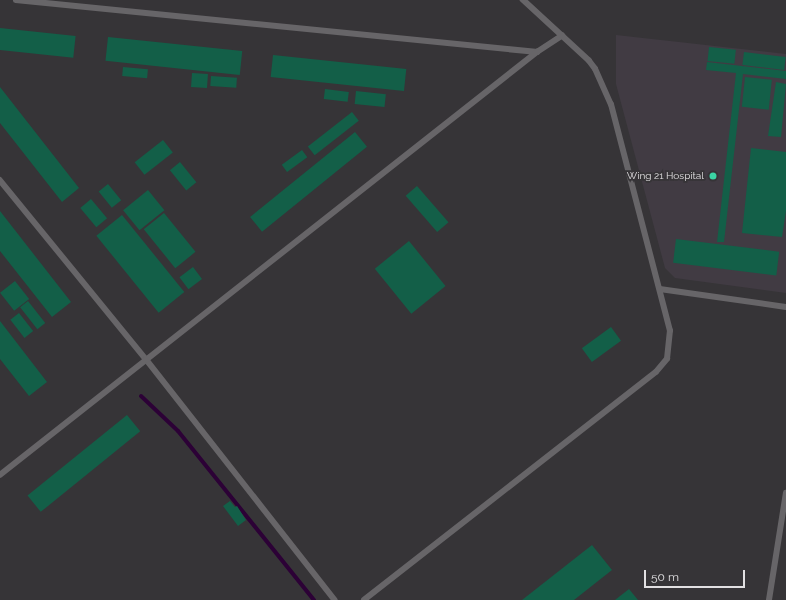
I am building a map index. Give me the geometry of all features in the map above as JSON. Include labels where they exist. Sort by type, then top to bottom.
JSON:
[{"type":"lane","points":[[16,0],[537,52]]},
{"type":"lane","points":[[364,600],[656,372],[667,359],[671,343],[670,331],[611,105],[595,69],[523,0]]},
{"type":"lane","points":[[0,476],[146,359],[537,52],[562,36]]},
{"type":"lane","points":[[0,180],[146,359],[335,600]]},
{"type":"lane","points":[[660,289],[786,307]]},
{"type":"lane","points":[[769,600],[786,493]]},
{"type":"shaded area","name":"Wing 21 Hospital","points":[[616,35],[786,54],[786,293],[675,278],[665,268],[616,84]]},
{"type":"building","points":[[0,28],[76,36],[73,58],[0,50]]},
{"type":"building","points":[[108,37],[242,51],[240,75],[105,61]]},
{"type":"building","points":[[709,47],[736,50],[734,64],[708,61]]},
{"type":"building","points":[[744,52],[786,57],[784,70],[742,65]]},
{"type":"building","points":[[273,55],[406,69],[404,91],[271,77]]},
{"type":"building","points":[[707,62],[786,71],[786,79],[743,74],[724,242],[717,242],[736,73],[706,70]]},
{"type":"building","points":[[123,67],[148,69],[147,78],[122,76]]},
{"type":"building","points":[[192,73],[208,74],[207,88],[191,87]]},
{"type":"building","points":[[211,76],[237,78],[236,88],[210,86]]},
{"type":"building","points":[[745,77],[772,80],[769,110],[742,107]]},
{"type":"building","points":[[776,82],[786,84],[781,137],[768,136]]},
{"type":"building","points":[[0,87],[79,188],[62,202],[0,123]]},
{"type":"building","points":[[325,89],[349,92],[348,102],[324,99]]},
{"type":"building","points":[[356,91],[386,94],[384,107],[355,104]]},
{"type":"building","points":[[352,112],[359,121],[315,155],[308,146]]},
{"type":"building","points":[[355,132],[367,147],[262,232],[250,217]]},
{"type":"building","points":[[163,140],[173,153],[144,175],[135,162]]},
{"type":"building","points":[[751,148],[786,152],[786,211],[782,237],[742,233]]},
{"type":"building","points":[[302,150],[307,157],[287,172],[282,165]]},
{"type":"building","points":[[180,162],[196,182],[186,190],[170,170]]},
{"type":"building","points":[[108,184],[121,200],[112,208],[99,192]]},
{"type":"building","points":[[417,186],[448,222],[437,232],[406,196]]},
{"type":"building","points":[[148,190],[164,210],[139,230],[123,210]]},
{"type":"building","points":[[91,199],[107,218],[96,227],[80,208]]},
{"type":"building","points":[[0,211],[71,302],[52,317],[0,251]]},
{"type":"building","points":[[164,213],[195,252],[175,268],[144,229]]},
{"type":"building","points":[[122,215],[184,292],[159,313],[96,236]]},
{"type":"building","points":[[676,239],[779,252],[776,275],[673,263]]},
{"type":"building","points":[[409,241],[446,286],[411,314],[375,269]]},
{"type":"building","points":[[193,267],[202,279],[188,289],[179,277]]},
{"type":"building","points":[[15,281],[29,299],[14,311],[0,293]]},
{"type":"building","points":[[28,301],[45,323],[37,329],[20,307]]},
{"type":"building","points":[[19,313],[33,331],[24,338],[10,320]]},
{"type":"building","points":[[0,321],[47,382],[29,396],[0,359]]},
{"type":"building","points":[[611,327],[621,341],[592,362],[582,348]]},
{"type":"building","points":[[127,415],[140,431],[41,512],[28,496]]},
{"type":"building","points":[[230,501],[235,507],[237,506],[246,520],[238,526],[223,506]]},
{"type":"building","points":[[592,545],[612,570],[574,600],[522,600]]},
{"type":"building","points":[[629,589],[638,600],[615,600]]},
{"type":"waterway","points":[[141,396],[178,431],[314,600]]},
{"type":"place","name":"Wing 21 Hospital","points":[[713,176]]}]
